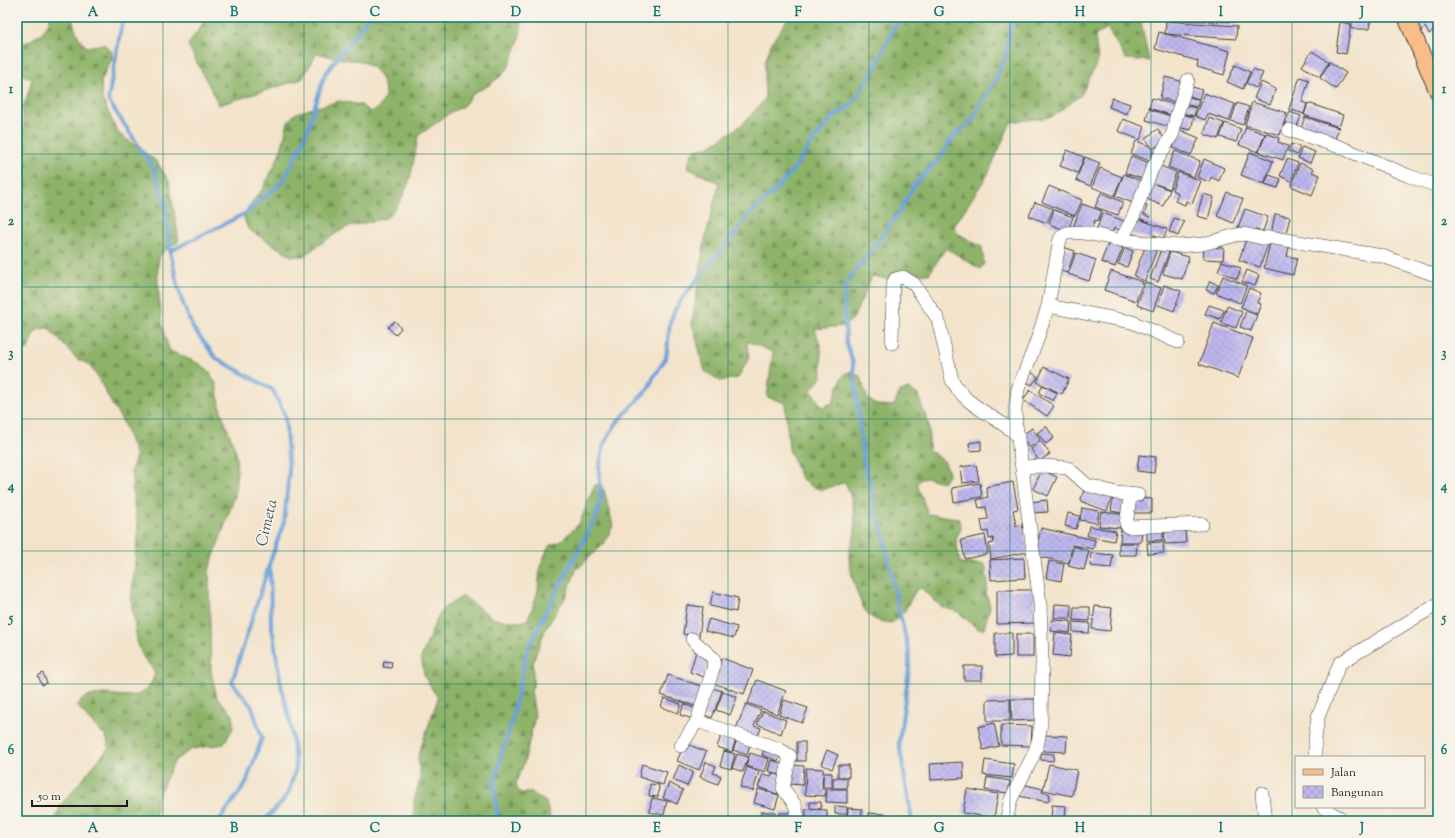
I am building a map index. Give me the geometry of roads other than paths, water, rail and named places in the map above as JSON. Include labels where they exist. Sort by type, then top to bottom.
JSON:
[{"type":"main road","points":[[1406,17],[1432,64],[1438,92]]},
{"type":"street","points":[[1121,240],[1132,220],[1152,169],[1172,133],[1188,80]]},
{"type":"street","points":[[1289,130],[1340,147],[1409,176],[1438,186]]},
{"type":"street","points":[[1006,821],[1011,799],[1033,756],[1038,742],[1041,723],[1042,660],[1040,602],[1016,424],[1016,409],[1018,389],[1036,343],[1048,306],[1059,242],[1062,235],[1066,233],[1083,233],[1121,240],[1178,246],[1203,244],[1244,234],[1266,239],[1268,237],[1297,241],[1382,256],[1438,276]]},
{"type":"street","points":[[892,343],[893,284],[895,279],[903,277],[914,284],[938,319],[952,380],[956,387],[972,405],[996,419],[1018,435]]},
{"type":"street","points":[[1048,306],[1132,322],[1178,342]]},
{"type":"street","points":[[1022,467],[1045,466],[1068,468],[1087,485],[1116,493],[1133,494],[1130,498],[1126,524],[1128,527],[1202,524]]},
{"type":"street","points":[[1310,756],[1318,717],[1340,663],[1438,604]]},
{"type":"street","points":[[681,746],[697,721],[713,668],[714,659],[692,639]]},
{"type":"street","points":[[697,721],[779,749],[790,756],[783,788],[795,805],[799,821]]},
{"type":"street","points":[[1315,738],[1315,756]]},
{"type":"street","points":[[1262,793],[1265,821]]},
{"type":"street","points":[[1324,808],[1331,813],[1338,815]]},
{"type":"waterway","name":"Cimeta","points":[[123,17],[108,100],[154,169],[166,207],[170,251],[182,301],[193,328],[216,358],[273,390],[285,416],[289,472],[284,522],[232,682],[252,707],[262,738],[246,783],[219,821]]},
{"type":"waterway","points":[[170,251],[246,213],[283,181],[304,140],[325,74],[369,17]]},
{"type":"waterway","points":[[498,821],[494,785],[511,725],[526,654],[540,623],[596,517],[601,499],[599,469],[604,444],[616,424],[648,389],[666,358],[670,323],[680,301],[752,212],[779,186],[796,166],[826,125],[854,101],[874,70],[899,17]]},
{"type":"waterway","points":[[912,821],[899,743],[909,669],[909,651],[898,607],[884,536],[876,514],[872,488],[864,465],[853,363],[846,342],[844,292],[850,277],[897,216],[915,184],[939,159],[953,137],[972,120],[997,77],[1006,53],[1013,17]]},
{"type":"waterway","points":[[264,821],[283,801],[289,791],[296,768],[290,720],[281,685],[271,621],[270,567]]}]
